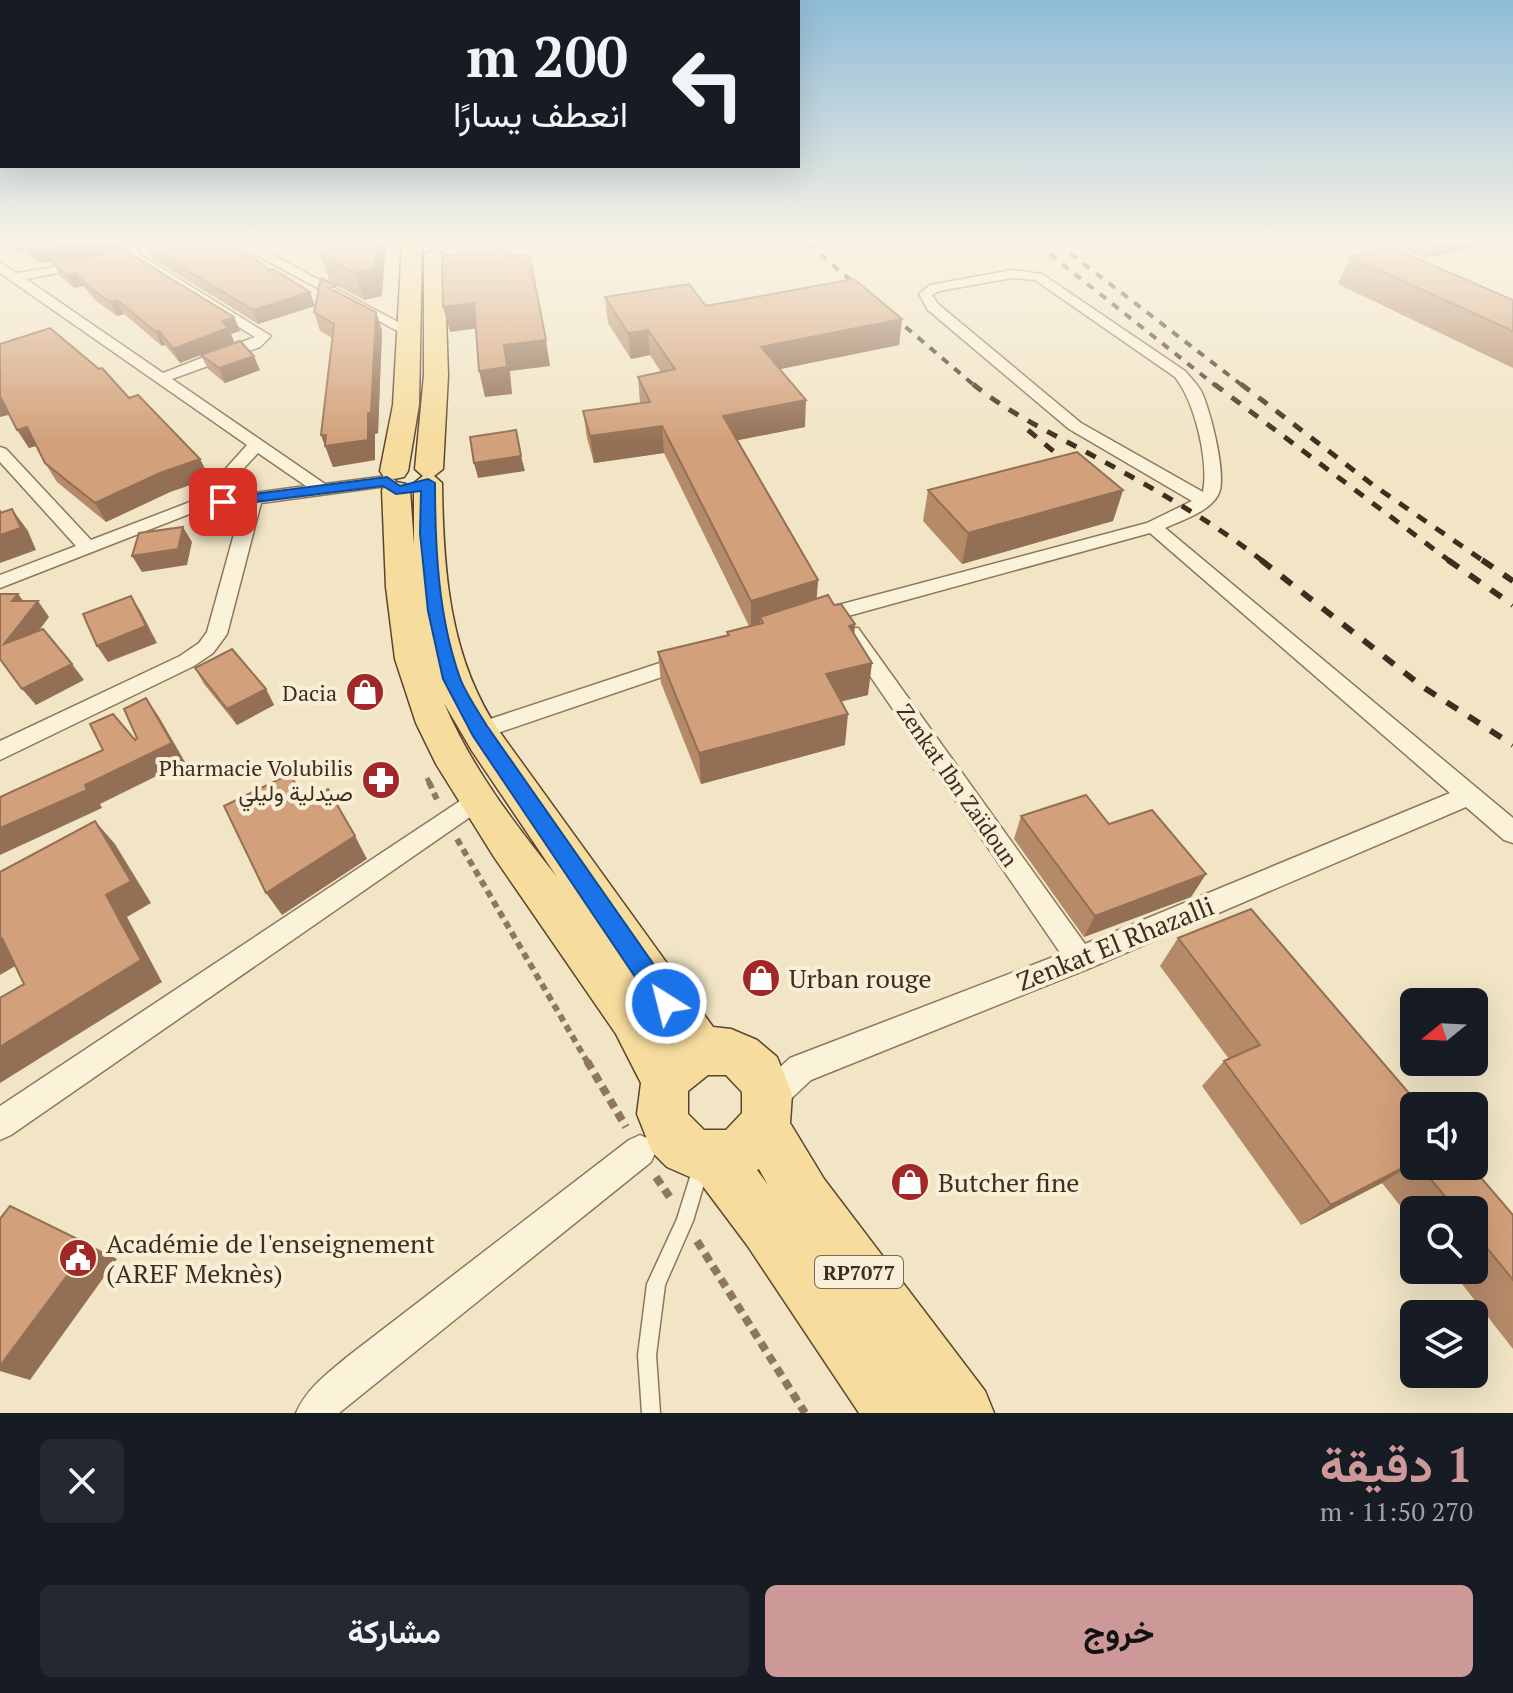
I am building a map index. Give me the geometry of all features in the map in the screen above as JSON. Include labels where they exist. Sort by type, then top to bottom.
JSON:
[{"type":"main road","name":"RP7077","points":[[409,310],[406,627],[419,684],[443,740],[462,810],[622,1001],[682,1123],[766,1226],[895,1413]]},
{"type":"main road","name":"RP7077","points":[[435,310],[436,375],[407,479],[428,533],[441,641],[451,679],[480,731],[648,978],[682,1123]]},
{"type":"main road","name":"RP7077","points":[[682,1123],[725,1050],[751,1062],[760,1072],[766,1112],[805,1198],[963,1413]]},
{"type":"main road","points":[[682,1123],[731,1156],[757,1137],[766,1112]]},
{"type":"street","points":[[62,310],[321,489]]},
{"type":"street","points":[[160,379],[255,344],[264,336],[224,310]]},
{"type":"street","points":[[368,310],[408,331]]},
{"type":"street","points":[[936,310],[1059,414],[1205,501]]},
{"type":"street","points":[[806,622],[1153,527],[1205,501],[1212,492],[1213,479],[1202,414],[1193,390],[1180,374],[1086,310]]},
{"type":"street","points":[[194,506],[218,488],[255,446]]},
{"type":"street","points":[[0,452],[87,547]]},
{"type":"street","points":[[0,582],[194,506],[407,479]]},
{"type":"street","points":[[0,751],[187,661],[206,648],[217,634],[253,498]]},
{"type":"street","points":[[1153,527],[1513,833]]},
{"type":"street","name":"Zenkat Ibn Zaïdoun","points":[[836,612],[1080,959]]},
{"type":"street","points":[[480,731],[702,656]]},
{"type":"street","name":"Zenkat El Rhazalli","points":[[766,1112],[801,1069],[1080,959],[1469,796]]},
{"type":"street","points":[[0,1124],[462,810]]},
{"type":"street","points":[[315,1413],[329,1396],[360,1370],[682,1123]]},
{"type":"lane","points":[[651,1413],[647,1355],[656,1284],[685,1221],[682,1123]]},
{"type":"path","points":[[462,810],[682,1123],[685,1221],[805,1413]]},
{"type":"building","points":[[129,310],[222,310],[234,317],[222,321],[228,328],[173,349],[159,331],[156,332]]},
{"type":"building","points":[[475,310],[540,310],[546,340],[504,345],[507,367],[479,371]]},
{"type":"building","points":[[613,310],[891,310],[902,319],[761,347],[806,400],[723,416],[818,580],[751,601],[662,426],[590,436],[583,411],[650,402],[638,377],[675,369],[648,330],[628,333]]},
{"type":"building","points":[[1467,310],[1513,310],[1513,331]]},
{"type":"building","points":[[314,312],[376,312],[368,440],[325,446],[326,435],[321,435],[334,324]]},
{"type":"building","points":[[50,328],[99,369],[102,368],[129,398],[138,395],[200,459],[160,473],[95,503],[45,463],[27,427],[17,430],[0,396],[0,344]]},
{"type":"building","points":[[240,341],[254,356],[219,368],[201,355]]},
{"type":"building","points":[[516,430],[521,456],[474,463],[470,437]]},
{"type":"building","points":[[1077,452],[1123,490],[968,533],[928,490]]},
{"type":"building","points":[[12,509],[21,528],[0,535],[0,513]]},
{"type":"building","points":[[183,527],[178,549],[132,556],[139,533]]},
{"type":"building","points":[[0,594],[18,594],[12,601],[38,601],[4,644],[43,629],[72,664],[22,689],[0,659]]},
{"type":"building","points":[[828,595],[834,605],[841,604],[855,624],[849,626],[872,663],[826,674],[848,714],[699,753],[658,652],[729,635],[727,632],[763,623],[760,617]]},
{"type":"building","points":[[131,596],[146,626],[97,646],[83,614]]},
{"type":"building","points":[[232,649],[266,689],[227,709],[195,668]]},
{"type":"building","points":[[146,698],[172,743],[85,785],[87,790],[0,828],[0,797],[103,750],[90,724],[113,714],[135,740],[137,738],[124,709]]},
{"type":"building","points":[[290,774],[305,801],[328,789],[355,836],[266,893],[224,806]]},
{"type":"building","points":[[1086,795],[1109,824],[1152,810],[1206,874],[1095,916],[1021,816]]},
{"type":"building","points":[[95,821],[131,881],[106,895],[141,960],[0,1047],[0,998],[24,984],[0,939],[0,872]]},
{"type":"building","points":[[1251,909],[1408,1092],[1400,1092],[1400,1169],[1331,1205],[1224,1061],[1260,1045],[1178,938]]},
{"type":"building","points":[[1431,1180],[1483,1180],[1513,1215],[1513,1280],[1488,1249],[1488,1196],[1445,1196]]},
{"type":"building","points":[[10,1206],[90,1245],[0,1366],[0,1219]]},
{"type":"railway","points":[[886,310],[975,386]]},
{"type":"railway","points":[[1120,310],[1216,386]]},
{"type":"railway","points":[[1144,310],[1243,386]]},
{"type":"railway","points":[[973,384],[1029,421],[1178,504],[1264,562]]},
{"type":"railway","points":[[1214,384],[1451,562]]},
{"type":"railway","points":[[1241,384],[1373,485],[1485,562]]},
{"type":"railway","points":[[1028,430],[1077,471]]},
{"type":"railway","points":[[1261,560],[1423,687],[1513,745]]},
{"type":"railway","points":[[1448,560],[1513,605]]},
{"type":"railway","points":[[1482,560],[1513,581]]},
{"type":"place","name":"Dacia","points":[[365,692]]},
{"type":"place","name":"Pharmacie Volubilis صيدلية وليلي","points":[[381,780]]},
{"type":"place","name":"Urban rouge","points":[[761,978]]},
{"type":"place","name":"Butcher fine","points":[[910,1182]]},
{"type":"place","name":"Académie de l'enseignement (AREF Meknès)","points":[[78,1258]]},
{"type":"route","points":[[223,502],[387,481],[391,488],[409,491],[428,483],[428,533],[436,611],[451,679],[480,731],[666,1003]]}]
